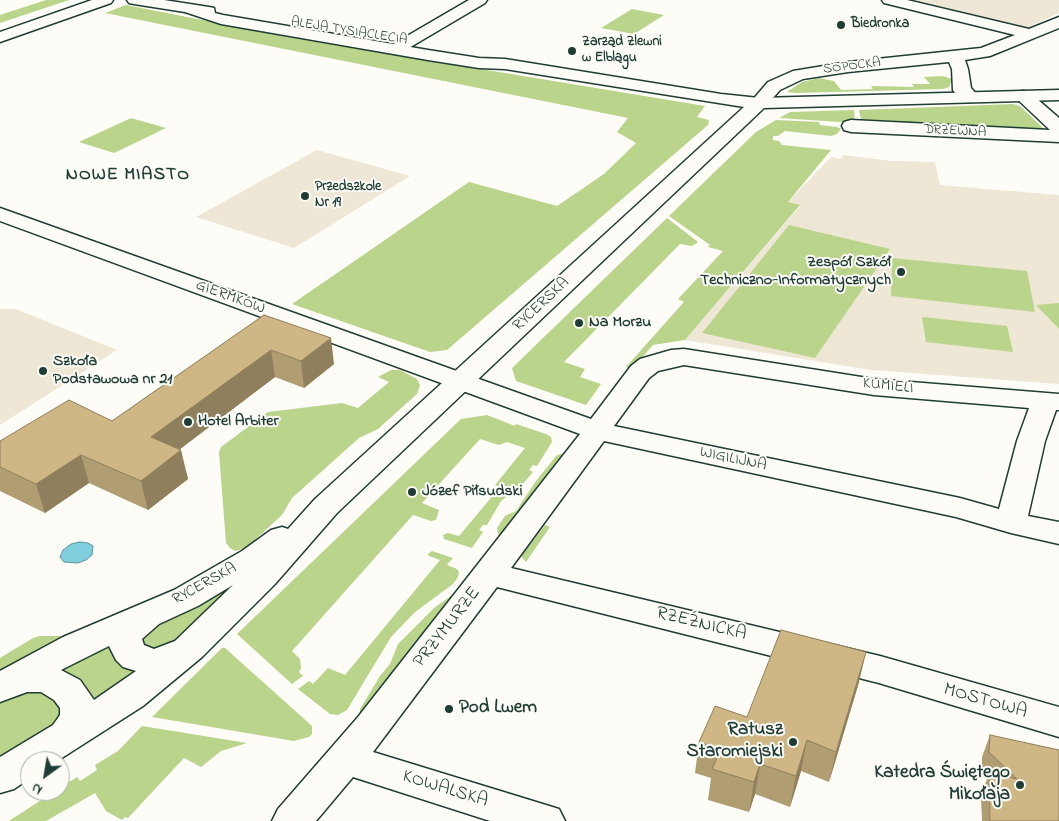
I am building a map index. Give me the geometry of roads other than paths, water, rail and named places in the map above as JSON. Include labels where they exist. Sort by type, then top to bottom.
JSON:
[{"type":"street","points":[[0,30],[88,0]]},
{"type":"street","points":[[0,37],[106,0]]},
{"type":"street","name":"ALEJA TYSIĄCLECIA","points":[[134,0],[191,10],[221,18],[402,46],[480,62],[505,64],[720,99],[759,103],[1059,95]]},
{"type":"street","points":[[402,46],[480,0]]},
{"type":"street","points":[[889,0],[1031,34]]},
{"type":"street","name":"SOPOCKA","points":[[759,103],[779,83],[806,73],[984,53],[1059,22]]},
{"type":"street","points":[[955,56],[960,69],[962,90],[970,97]]},
{"type":"street","points":[[1023,96],[1059,129]]},
{"type":"street","name":"RYCERSKA","points":[[0,777],[130,696],[190,648],[263,576],[326,506],[759,103]]},
{"type":"street","name":"DRZEWNA","points":[[851,126],[1059,129]]},
{"type":"street","name":"GIERMKÓW","points":[[0,214],[459,382]]},
{"type":"street","name":"KUMIELI","points":[[597,431],[640,372],[649,365],[671,358],[684,357],[874,387],[1052,402],[1031,441],[1011,523]]},
{"type":"street","name":"WIGILIJNA","points":[[459,382],[597,431],[960,508],[1011,523],[1059,533]]},
{"type":"street","name":"PRZYMURZE","points":[[292,821],[345,759],[597,431]]},
{"type":"street","name":"RYCERSKA","points":[[3,686],[75,646],[186,598],[253,559],[326,506]]},
{"type":"street","name":"RZEŹNICKA","points":[[489,574],[717,629],[911,680]]},
{"type":"street","points":[[149,614],[136,623],[125,639],[128,651],[135,658],[154,662],[169,659],[190,648]]},
{"type":"street","points":[[3,686],[27,678],[42,678],[67,690],[78,705],[78,715],[76,724],[66,736]]},
{"type":"street","name":"MOSTOWA","points":[[911,680],[1059,722]]},
{"type":"street","name":"KOWALSKA","points":[[345,759],[545,821]]},
{"type":"water","points":[[80,542],[93,546],[92,555],[78,563],[64,562],[60,557],[63,550],[71,544]]},
{"type":"place","name":"Biedronka","points":[[841,25]]},
{"type":"place","name":"Zarząd Zlewni w Elblągu","points":[[572,51]]},
{"type":"place","name":"Przedszkole Nr 19","points":[[305,196]]},
{"type":"place","name":"Zespół Szkół Techniczno-Informatycznych","points":[[901,272]]},
{"type":"place","name":"Na Morzu","points":[[579,323]]},
{"type":"place","name":"Szkoła Podstawowa nr 21","points":[[43,371]]},
{"type":"place","name":"Hotel Arbiter","points":[[188,422]]},
{"type":"place","name":"Józef Piłsudski","points":[[412,492]]},
{"type":"place","name":"Pod Lwem","points":[[449,709]]},
{"type":"place","name":"Ratusz Staromiejski","points":[[793,742]]},
{"type":"place","name":"Katedra Świętego Mikołaja","points":[[1020,785]]},
{"type":"district","name":"NOWE MIASTO","points":[[128,176]]}]
